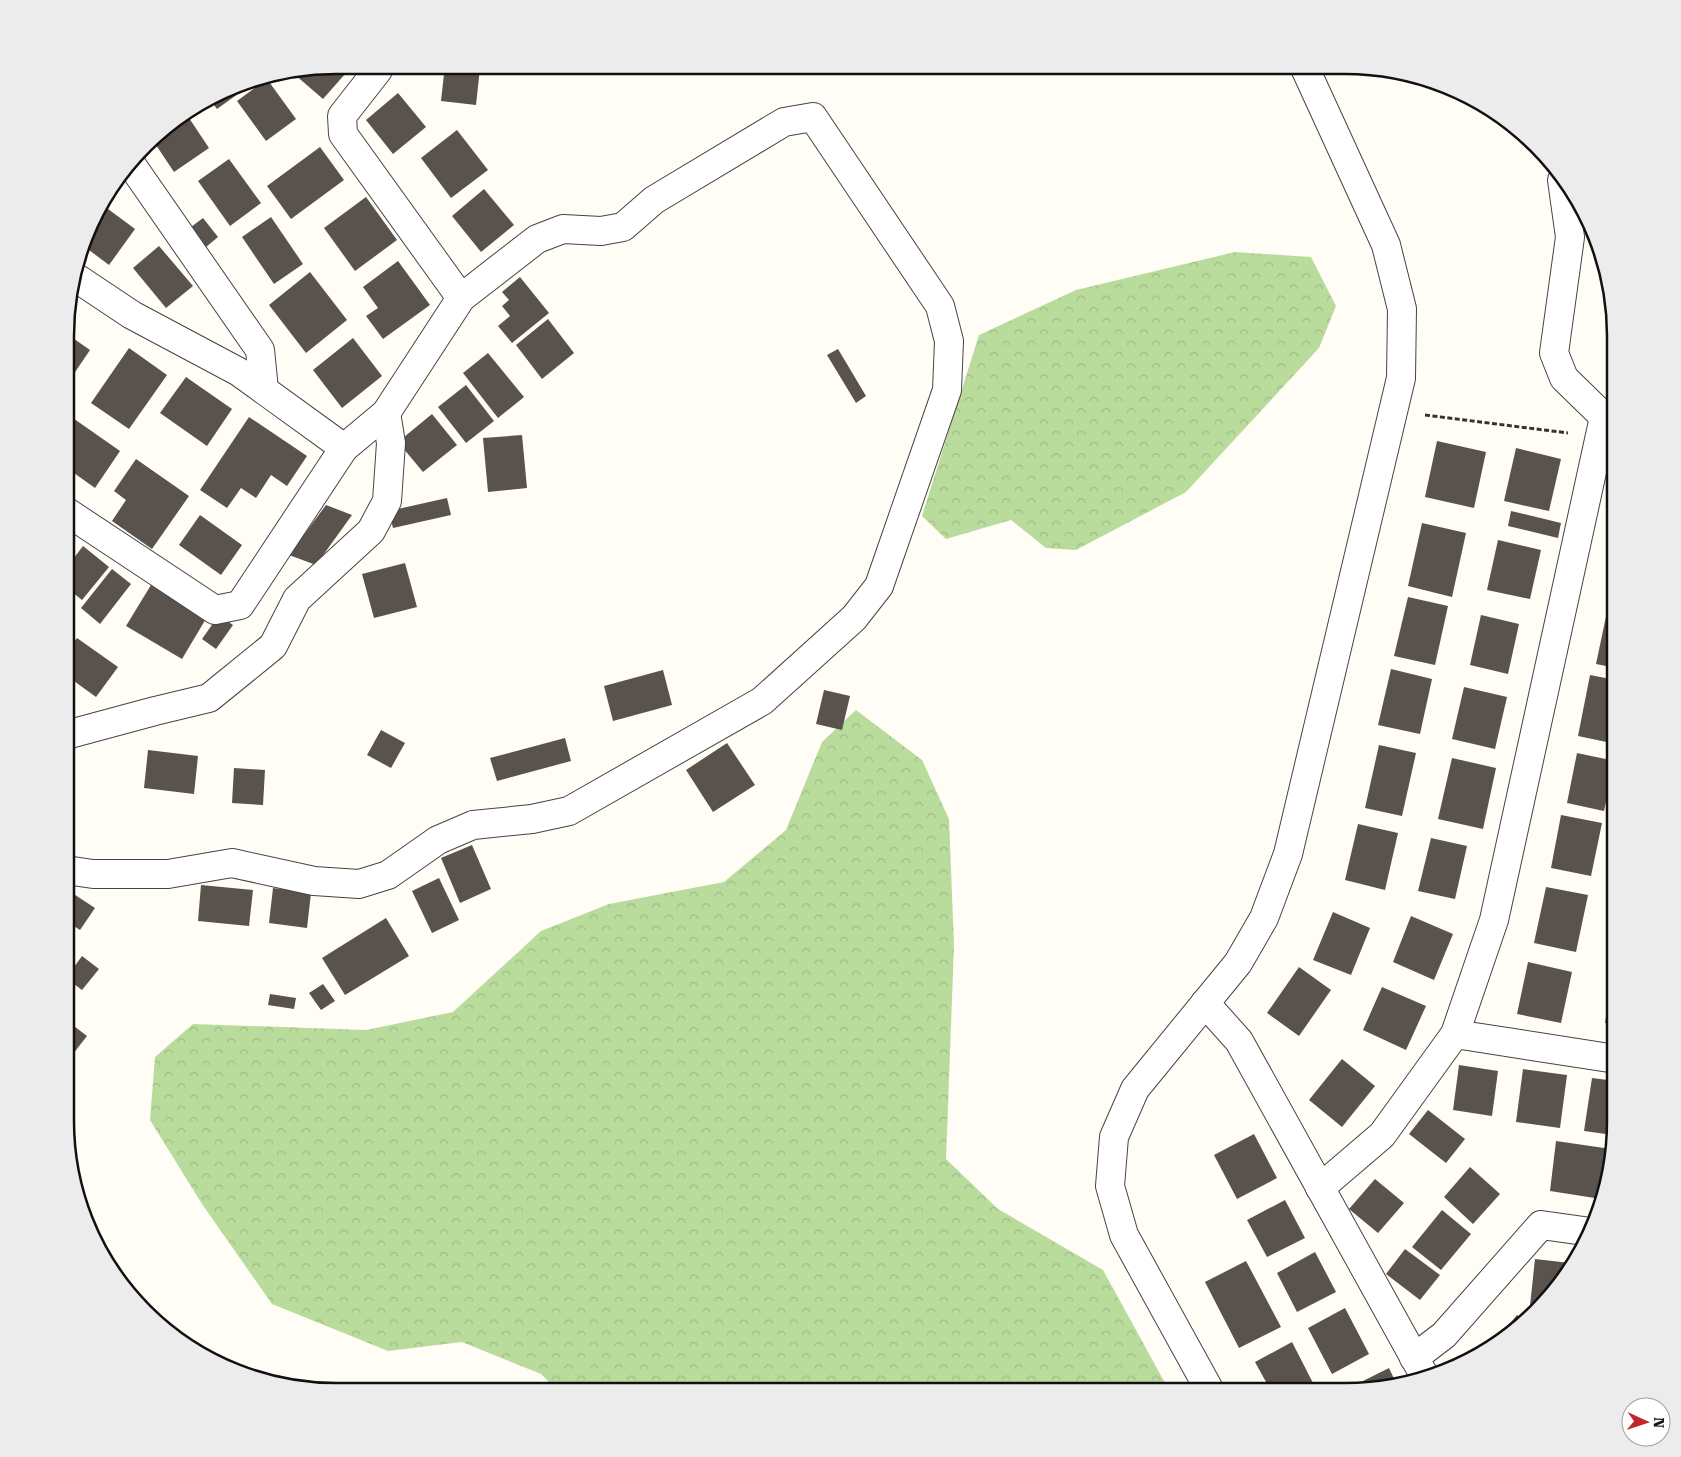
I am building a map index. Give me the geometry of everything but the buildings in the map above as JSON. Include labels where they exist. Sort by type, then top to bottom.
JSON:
[{"type":"street","points":[[375,74],[342,116],[343,134],[461,298]]},
{"type":"street","points":[[1205,1383],[1124,1235],[1110,1186],[1114,1137],[1135,1090],[1238,963],[1264,918],[1288,854],[1402,378],[1402,309],[1386,245],[1308,74]]},
{"type":"street","points":[[74,517],[214,610],[240,605],[344,448],[386,413],[461,298],[536,238],[563,229],[601,230],[623,227],[654,200],[784,122],[813,117],[940,306],[949,341],[947,390],[879,586],[854,618],[762,701],[569,812],[532,819],[473,825],[438,840],[388,875],[359,884],[314,881],[232,863],[168,874],[93,874],[74,871]]},
{"type":"street","points":[[135,168],[260,350],[264,390]]},
{"type":"street","points":[[1320,1188],[1382,1136],[1455,1034],[1494,920],[1604,417],[1564,378],[1554,353],[1582,237],[1569,200]]},
{"type":"street","points":[[80,280],[132,315],[239,372],[344,448]]},
{"type":"street","points":[[74,733],[209,698],[273,646],[297,599],[371,531],[387,501],[391,443],[386,413]]},
{"type":"street","points":[[1205,1003],[1238,1041],[1419,1367],[1444,1335],[1541,1224],[1583,1231]]},
{"type":"street","points":[[1455,1034],[1607,1058]]},
{"type":"path","points":[[1418,414],[1600,437]]},
{"type":"green space","points":[[1235,252],[1311,257],[1336,306],[1319,348],[1186,492],[1076,550],[1046,548],[1011,520],[946,539],[922,516],[979,335],[1076,290]]},
{"type":"green space","points":[[856,710],[922,760],[949,819],[954,945],[946,1159],[998,1209],[1103,1270],[1165,1383],[550,1383],[541,1374],[462,1342],[388,1351],[272,1304],[202,1204],[150,1120],[155,1057],[193,1024],[366,1030],[453,1012],[541,931],[609,904],[724,882],[786,830],[822,742]]}]
